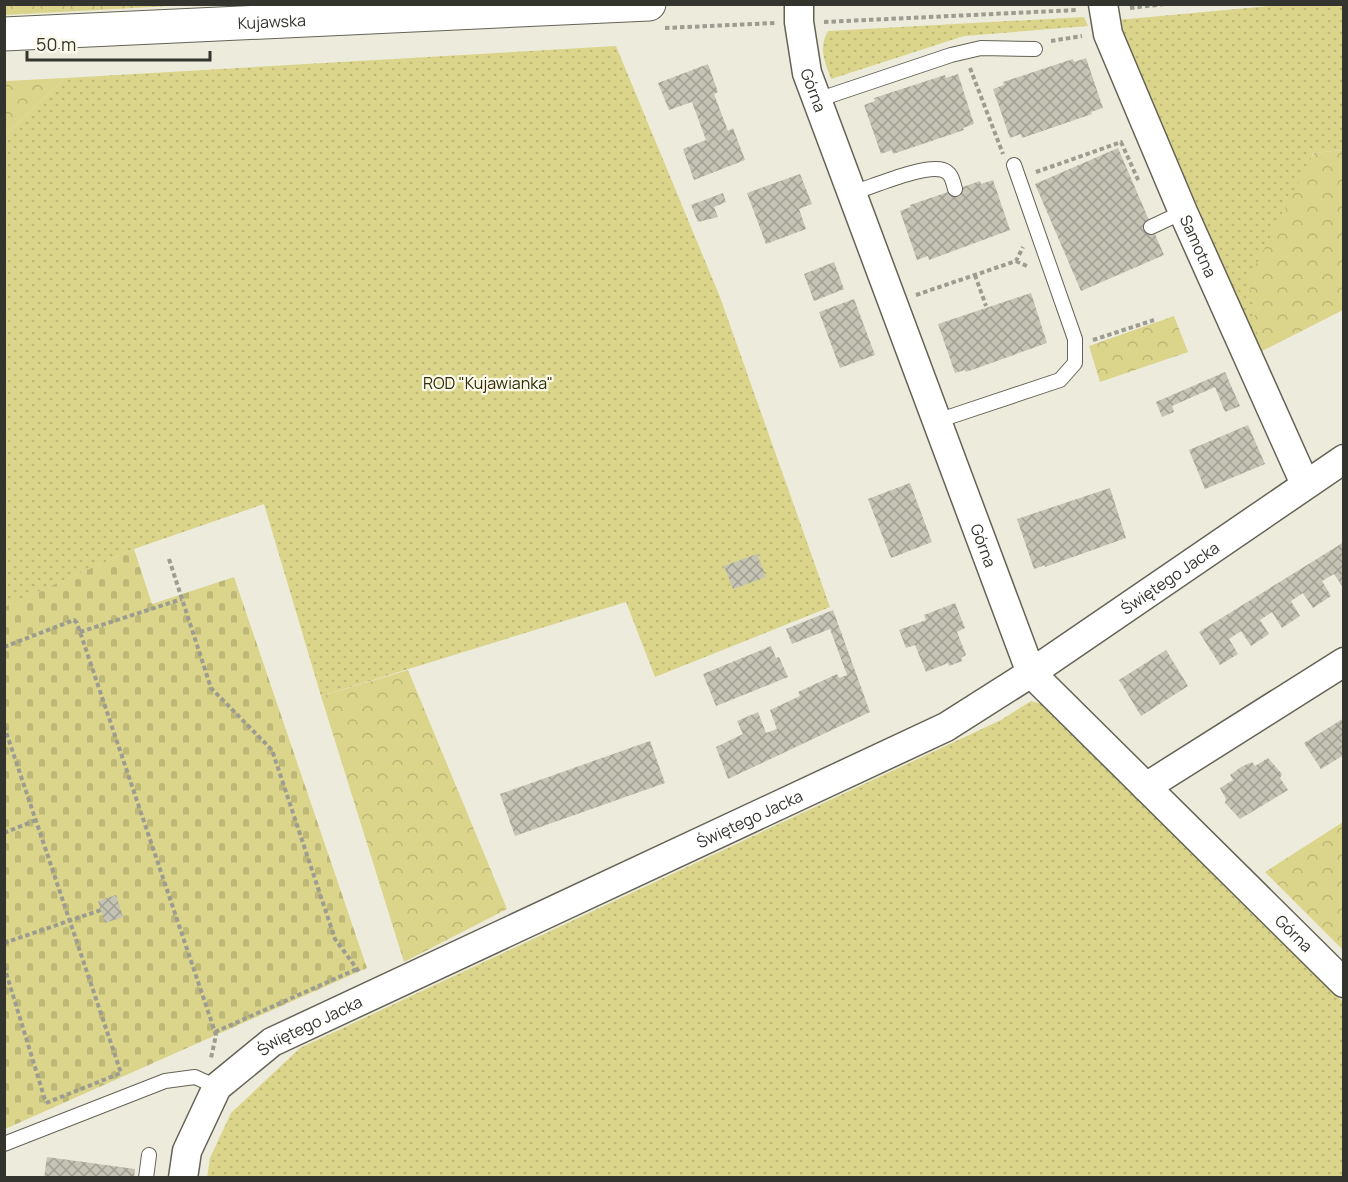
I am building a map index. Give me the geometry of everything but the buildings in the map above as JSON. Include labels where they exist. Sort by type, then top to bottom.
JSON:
[{"type":"street","name":"Kujawska","points":[[4,34],[649,4]]},
{"type":"street","name":"Samotna","points":[[1103,7],[1108,34],[1183,212],[1305,484]]},
{"type":"street","name":"Górna","points":[[799,13],[807,74],[1032,673],[1344,983]]},
{"type":"street","name":"Świętego Jacka","points":[[183,1178],[187,1151],[213,1075],[272,1042],[946,727],[1032,673],[1344,459]]},
{"type":"street","points":[[1146,787],[1344,662]]},
{"type":"lane","points":[[817,100],[981,48],[1035,49]]},
{"type":"lane","points":[[937,421],[1060,380],[1076,363],[1076,346],[1014,165]]},
{"type":"lane","points":[[852,193],[926,170],[943,170],[950,175],[956,189]]},
{"type":"lane","points":[[1151,226],[1183,212]]},
{"type":"lane","points":[[4,1144],[165,1081],[213,1075]]},
{"type":"lane","points":[[146,1178],[149,1155]]},
{"type":"path","points":[[799,13],[1165,4]]},
{"type":"path","points":[[1049,41],[1072,38]]},
{"type":"path","points":[[967,52],[992,130],[1002,153],[1014,165]]},
{"type":"path","points":[[1018,179],[1121,142],[1140,183]]},
{"type":"path","points":[[913,297],[1016,261],[1034,224]]},
{"type":"path","points":[[975,275],[986,306]]},
{"type":"path","points":[[1076,346],[1154,320]]},
{"type":"path","points":[[169,559],[211,688],[272,750],[335,939],[362,978]]},
{"type":"path","points":[[80,632],[182,599]]},
{"type":"path","points":[[4,647],[74,620],[80,632],[215,1032],[213,1075]]},
{"type":"path","points":[[4,726],[121,1072],[46,1103]]},
{"type":"path","points":[[4,833],[36,820]]},
{"type":"path","points":[[4,943],[100,910]]},
{"type":"path","points":[[4,966],[53,1125]]},
{"type":"path","points":[[215,1032],[357,969]]},
{"type":"green space","points":[[5,4],[190,4],[190,5],[5,15]]},
{"type":"green space","points":[[1279,5],[1343,5],[1343,150],[1313,153],[1260,352],[1117,20]]},
{"type":"green space","points":[[1084,17],[1088,26],[964,36],[831,79],[823,49],[828,31]]},
{"type":"green space","name":"ROD \"Kujawianka\"","points":[[616,46],[720,297],[830,607],[655,677],[626,602],[321,696],[264,504],[134,549],[5,607],[5,136],[65,78]]},
{"type":"green space","points":[[65,78],[5,136],[5,81]]},
{"type":"green space","points":[[1343,150],[1343,310],[1260,352],[1249,278],[1314,153]]},
{"type":"green space","points":[[1174,316],[1188,352],[1100,382],[1089,346]]},
{"type":"green space","points":[[134,549],[152,604],[234,577],[367,968],[5,1129],[4,607]]},
{"type":"green space","points":[[408,670],[507,909],[404,962],[321,696]]},
{"type":"green space","points":[[1031,701],[1050,706],[1343,1002],[1343,1177],[207,1178],[210,1158],[231,1113],[300,1048],[1001,720]]},
{"type":"green space","points":[[1343,822],[1343,950],[1265,872]]}]
